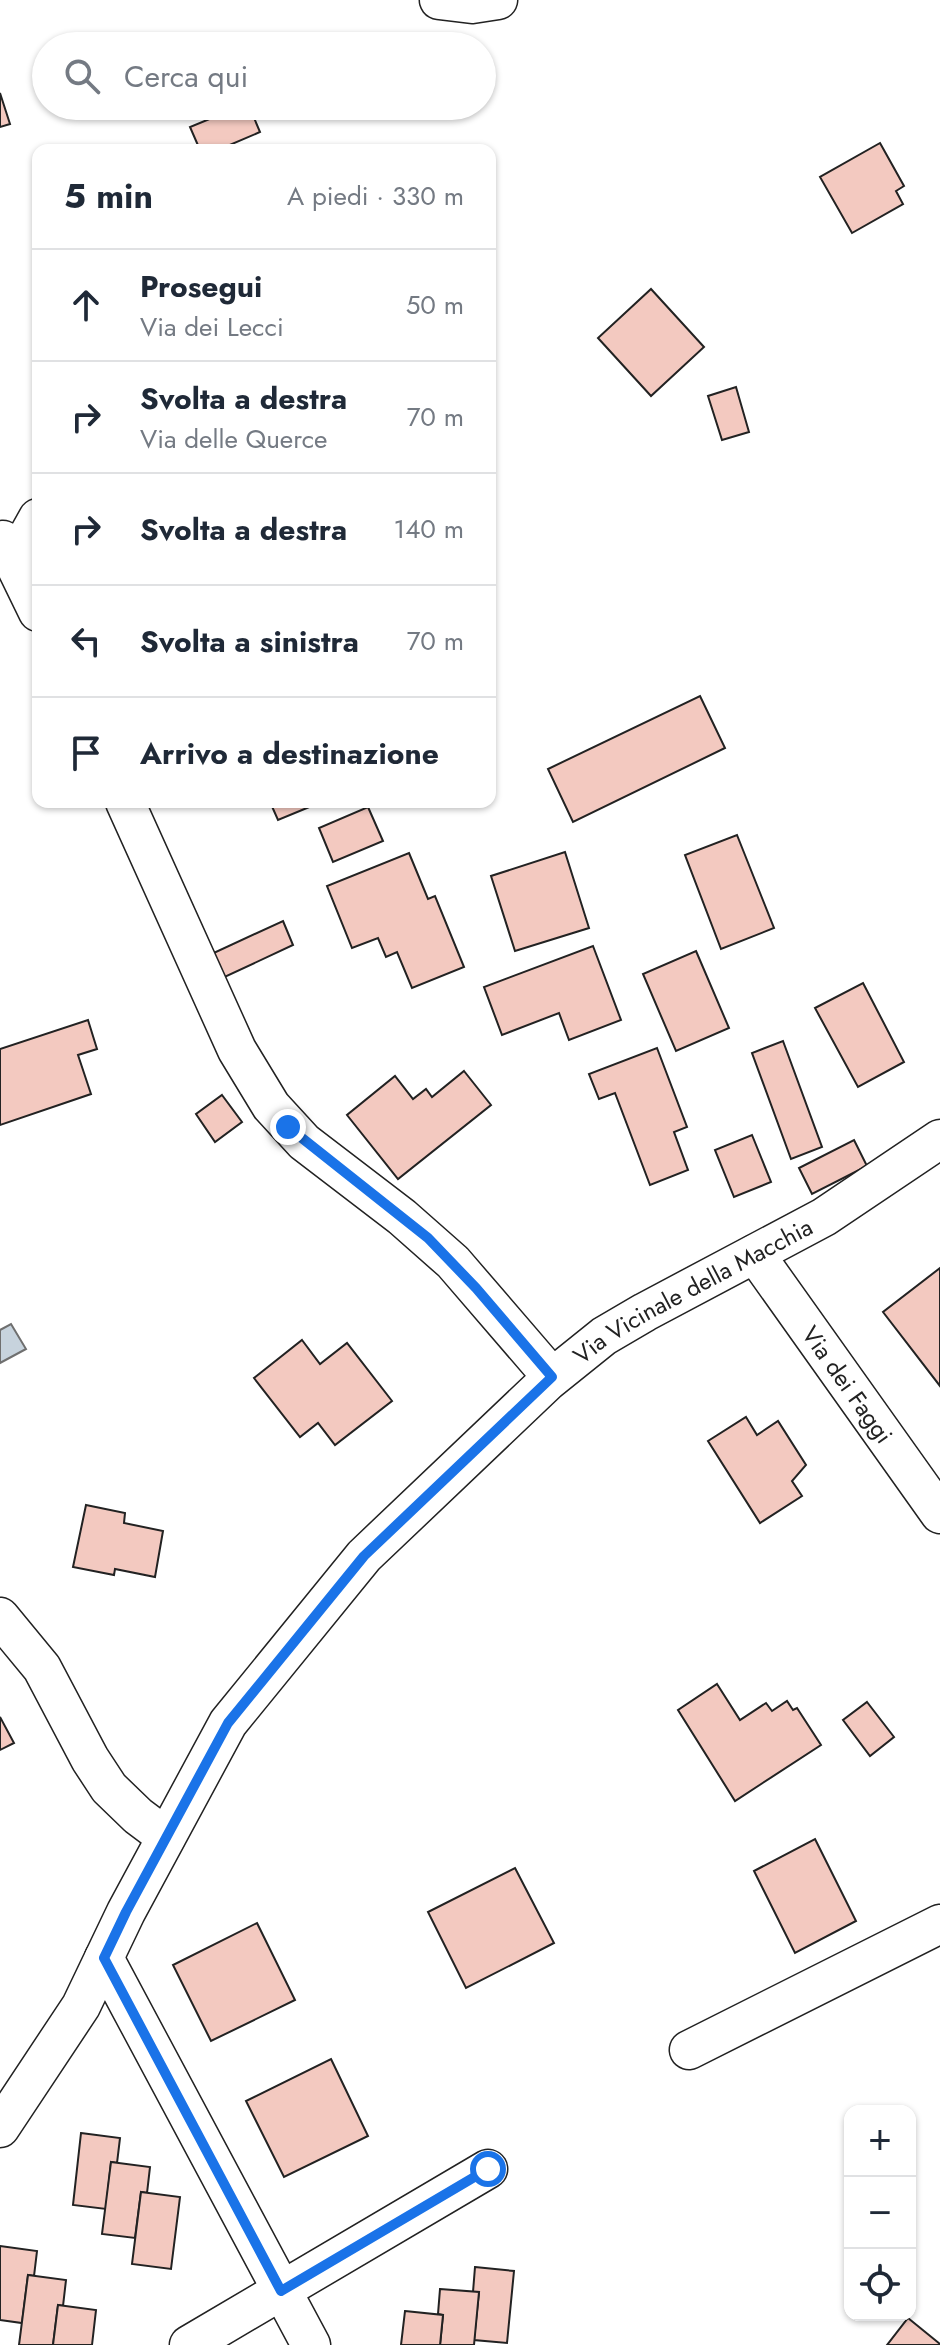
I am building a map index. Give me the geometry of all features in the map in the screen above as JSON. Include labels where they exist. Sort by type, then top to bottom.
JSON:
[{"type":"street","points":[[439,0],[472,4],[498,0]]},
{"type":"street","points":[[32,525],[9,550],[32,599]]},
{"type":"street","points":[[128,808],[237,1050],[271,1106],[304,1142],[402,1217],[444,1254],[552,1377]]},
{"type":"street","name":"Via Vicinale della Macchia","points":[[0,2128],[81,2006],[166,1837],[228,1723],[364,1556],[552,1377],[625,1323],[824,1217],[940,1139]]},
{"type":"street","name":"Via dei Faggi","points":[[755,1254],[940,1514]]},
{"type":"street","points":[[0,1617],[42,1668],[90,1759],[109,1788],[166,1837]]},
{"type":"street","points":[[689,2050],[940,1924]]},
{"type":"street","points":[[104,1958],[311,2345]]},
{"type":"street","points":[[189,2345],[488,2169]]},
{"type":"shaded area","points":[[11,1324],[26,1349],[0,1363],[0,1330]]},
{"type":"building","points":[[0,93],[10,124],[0,127]]},
{"type":"building","points":[[207,120],[255,120],[260,132],[232,144],[197,144],[190,127]]},
{"type":"building","points":[[880,143],[904,186],[896,191],[903,204],[852,233],[820,177]]},
{"type":"building","points":[[651,289],[704,347],[651,396],[598,338]]},
{"type":"building","points":[[736,387],[749,432],[722,440],[708,396]]},
{"type":"building","points":[[700,696],[725,748],[573,822],[548,769]]},
{"type":"building","points":[[273,808],[307,808],[278,820]]},
{"type":"building","points":[[368,808],[383,841],[333,862],[319,828]]},
{"type":"building","points":[[737,835],[774,928],[721,949],[685,855]]},
{"type":"building","points":[[565,852],[589,928],[515,951],[491,876]]},
{"type":"building","points":[[409,853],[428,899],[435,896],[464,967],[412,988],[397,952],[386,957],[378,938],[352,948],[327,886]]},
{"type":"building","points":[[283,921],[293,945],[216,981],[205,957]]},
{"type":"building","points":[[593,946],[621,1020],[569,1040],[559,1013],[502,1035],[484,987]]},
{"type":"building","points":[[696,951],[729,1028],[676,1051],[643,974]]},
{"type":"building","points":[[863,983],[904,1062],[858,1087],[815,1008]]},
{"type":"building","points":[[88,1020],[97,1049],[78,1055],[91,1094],[0,1125],[0,1049]]},
{"type":"building","points":[[783,1041],[822,1147],[791,1159],[752,1053]]},
{"type":"building","points":[[657,1048],[687,1127],[674,1132],[688,1170],[650,1185],[615,1093],[599,1099],[589,1074]]},
{"type":"building","points":[[464,1071],[491,1105],[398,1179],[347,1115],[395,1076],[413,1099],[426,1089],[432,1097]]},
{"type":"building","points":[[222,1095],[242,1122],[215,1142],[196,1114]]},
{"type":"building","points":[[752,1135],[771,1182],[734,1197],[715,1150]]},
{"type":"building","points":[[854,1140],[867,1166],[812,1194],[799,1168]]},
{"type":"building","points":[[940,1268],[940,1386],[883,1312]]},
{"type":"building","points":[[302,1340],[320,1364],[347,1343],[392,1401],[335,1445],[318,1423],[300,1437],[254,1378]]},
{"type":"building","points":[[746,1417],[757,1435],[778,1421],[806,1465],[792,1481],[802,1496],[760,1523],[708,1441]]},
{"type":"building","points":[[86,1505],[125,1513],[124,1523],[163,1531],[155,1577],[115,1569],[114,1575],[73,1567]]},
{"type":"building","points":[[717,1684],[740,1720],[766,1703],[772,1711],[787,1701],[793,1710],[797,1708],[821,1745],[735,1801],[678,1710]]},
{"type":"building","points":[[867,1702],[894,1737],[870,1756],[843,1720]]},
{"type":"building","points":[[0,1717],[14,1743],[0,1750]]},
{"type":"building","points":[[815,1839],[856,1921],[795,1953],[754,1871]]},
{"type":"building","points":[[515,1868],[554,1943],[466,1988],[428,1912]]},
{"type":"building","points":[[257,1923],[295,2000],[211,2041],[173,1965]]},
{"type":"building","points":[[331,2059],[368,2136],[284,2177],[246,2101]]},
{"type":"building","points":[[81,2133],[120,2138],[117,2163],[111,2162],[106,2209],[73,2205]]},
{"type":"building","points":[[111,2162],[150,2167],[147,2193],[141,2192],[135,2238],[102,2234]]},
{"type":"building","points":[[141,2192],[180,2197],[171,2269],[132,2264]]},
{"type":"building","points":[[0,2246],[37,2251],[34,2276],[28,2275],[22,2323],[0,2320]]},
{"type":"building","points":[[475,2267],[514,2271],[507,2343],[474,2340],[479,2292],[473,2292]]},
{"type":"building","points":[[28,2275],[66,2280],[63,2306],[58,2305],[53,2345],[19,2345]]},
{"type":"building","points":[[440,2289],[479,2292],[474,2345],[440,2345],[443,2315],[438,2314]]},
{"type":"building","points":[[58,2305],[96,2310],[92,2345],[53,2345]]},
{"type":"building","points":[[405,2311],[443,2315],[440,2345],[401,2345]]},
{"type":"building","points":[[906,2321],[912,2321],[940,2344],[940,2345],[887,2345]]},
{"type":"route","points":[[288,1127],[428,1238],[453,1262],[552,1377],[364,1556],[228,1723],[104,1958],[281,2291],[488,2169]]}]
